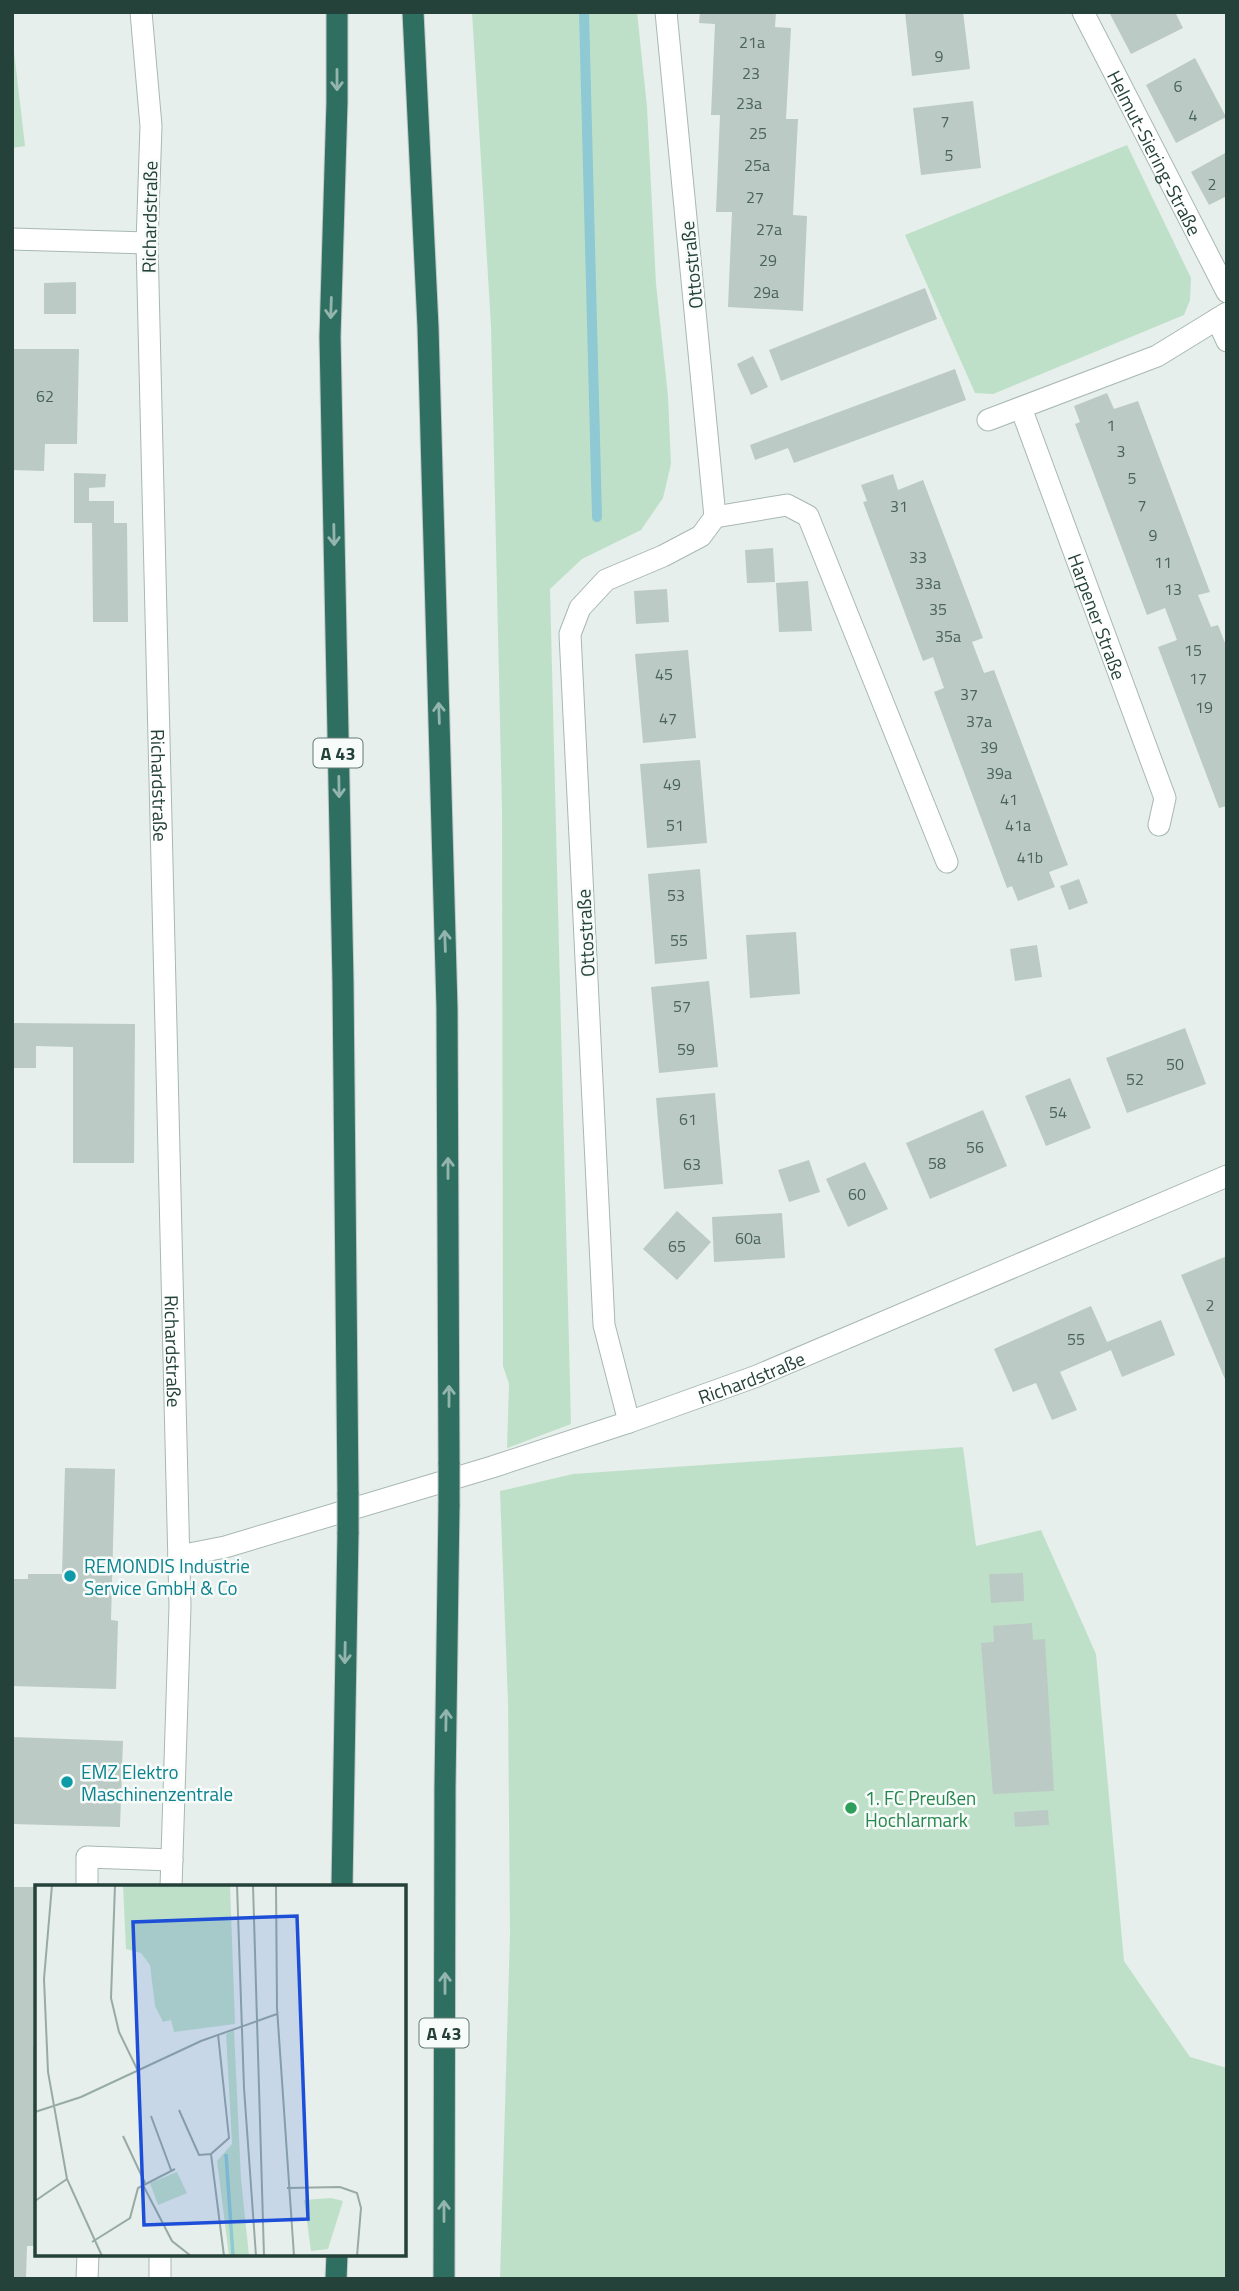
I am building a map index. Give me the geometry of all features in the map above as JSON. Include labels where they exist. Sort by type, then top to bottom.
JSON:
[{"type":"highway","name":"A 43","points":[[337,12],[330,337],[343,968],[348,1494],[342,1885]]},
{"type":"highway","name":"A 43","points":[[413,12],[428,340],[447,1008],[449,1505],[444,2279]]},
{"type":"highway","points":[[336,2279],[337,2256]]},
{"type":"street","name":"Richardstraße","points":[[141,12],[151,126],[147,243],[180,1606],[171,1885]]},
{"type":"street","name":"Ottostraße","points":[[629,1422],[604,1325],[570,634],[580,608],[606,580],[663,556],[701,536],[715,517],[667,12]]},
{"type":"street","name":"Helmut-Siering-Straße","points":[[1083,12],[1227,292]]},
{"type":"street","points":[[12,239],[147,243]]},
{"type":"street","points":[[988,420],[1157,356],[1222,316],[1227,341]]},
{"type":"street","name":"Harpener Straße","points":[[1021,408],[1165,798],[1159,825]]},
{"type":"street","points":[[715,517],[787,505],[808,516],[947,862]]},
{"type":"street","name":"Richardstraße","points":[[179,1556],[225,1547],[492,1467],[757,1376],[1227,1176]]},
{"type":"street","points":[[87,1885],[87,1857],[172,1860]]},
{"type":"street","points":[[86,2279],[88,2256]]},
{"type":"street","points":[[160,2256],[160,2279]]},
{"type":"green space","points":[[472,12],[637,12],[647,107],[656,284],[668,396],[671,464],[663,498],[641,530],[582,559],[550,589],[571,1424],[507,1448],[509,1384],[503,1366],[502,810],[491,326]]},
{"type":"green space","points":[[12,34],[25,146],[12,148]]},
{"type":"green space","points":[[1127,145],[1191,278],[1190,300],[1184,315],[993,394],[975,393],[905,235]]},
{"type":"green space","name":"1. FC Preußen Hochlarmark","points":[[963,1447],[976,1546],[1041,1530],[1096,1654],[1124,1961],[1190,2057],[1227,2068],[1227,2279],[500,2279],[510,1933],[508,1702],[500,1491],[573,1474]]},
{"type":"building","points":[[700,12],[776,12],[775,27],[791,28],[786,119],[798,119],[793,215],[807,216],[803,311],[728,307],[732,212],[716,212],[720,115],[711,115],[715,24],[699,23]]},
{"type":"building","points":[[905,12],[963,12],[970,69],[912,76]]},
{"type":"building","points":[[1109,12],[1175,12],[1183,28],[1131,54]]},
{"type":"building","points":[[1195,58],[1226,117],[1176,143],[1146,85]]},
{"type":"building","points":[[973,101],[981,168],[921,175],[913,108]]},
{"type":"building","points":[[1227,152],[1227,196],[1209,205],[1191,172]]},
{"type":"building","points":[[76,282],[76,314],[44,314],[44,283]]},
{"type":"building","points":[[925,288],[937,319],[781,381],[769,350]]},
{"type":"building","points":[[12,349],[79,349],[77,444],[45,444],[44,471],[12,470]]},
{"type":"building","points":[[753,356],[768,387],[751,395],[737,364]]},
{"type":"building","points":[[955,369],[966,400],[794,463],[788,448],[755,460],[750,445]]},
{"type":"building","points":[[1107,393],[1114,409],[1138,401],[1210,592],[1198,595],[1211,627],[1218,625],[1227,648],[1227,806],[1219,808],[1158,647],[1177,640],[1165,608],[1147,615],[1075,424],[1080,422],[1074,406]]},
{"type":"building","points":[[74,473],[106,474],[105,487],[89,488],[89,501],[114,501],[114,523],[127,523],[128,622],[93,622],[92,523],[74,523]]},
{"type":"building","points":[[893,474],[898,490],[923,480],[983,638],[972,642],[984,673],[994,670],[1068,865],[1049,872],[1055,887],[1018,901],[1012,886],[1007,888],[934,692],[944,688],[933,657],[923,661],[863,502],[867,501],[861,485]]},
{"type":"building","points":[[773,548],[775,582],[747,583],[745,550]]},
{"type":"building","points":[[808,581],[812,631],[779,632],[776,583]]},
{"type":"building","points":[[667,589],[669,622],[636,624],[634,591]]},
{"type":"building","points":[[688,650],[696,738],[643,743],[635,654]]},
{"type":"building","points":[[700,760],[707,843],[647,848],[640,764]]},
{"type":"building","points":[[700,869],[707,959],[655,964],[648,874]]},
{"type":"building","points":[[1079,879],[1088,903],[1069,910],[1060,886]]},
{"type":"building","points":[[796,932],[800,994],[750,998],[746,935]]},
{"type":"building","points":[[1037,945],[1042,977],[1015,981],[1010,949]]},
{"type":"building","points":[[709,981],[718,1067],[659,1073],[651,987]]},
{"type":"building","points":[[12,1023],[135,1024],[134,1163],[73,1163],[73,1047],[36,1046],[36,1068],[12,1068]]},
{"type":"building","points":[[1185,1028],[1206,1084],[1127,1113],[1106,1058]]},
{"type":"building","points":[[1070,1078],[1091,1128],[1046,1146],[1025,1096]]},
{"type":"building","points":[[715,1093],[723,1184],[664,1189],[656,1098]]},
{"type":"building","points":[[983,1110],[1007,1166],[930,1199],[906,1143]]},
{"type":"building","points":[[809,1160],[820,1192],[789,1202],[778,1170]]},
{"type":"building","points":[[865,1162],[888,1209],[848,1227],[826,1179]]},
{"type":"building","points":[[677,1211],[711,1242],[677,1280],[643,1249]]},
{"type":"building","points":[[782,1213],[785,1258],[714,1262],[712,1217]]},
{"type":"building","points":[[1227,1256],[1227,1384],[1181,1275]]},
{"type":"building","points":[[1091,1306],[1107,1342],[1161,1320],[1175,1355],[1122,1377],[1111,1350],[1060,1372],[1077,1410],[1052,1420],[1036,1383],[1013,1392],[994,1349]]},
{"type":"building","name":"REMONDIS Industrie Service GmbH & Co","points":[[65,1468],[115,1469],[111,1620],[118,1621],[116,1689],[12,1686],[12,1579],[28,1579],[28,1574],[62,1574]]},
{"type":"building","points":[[1023,1573],[1024,1601],[991,1603],[989,1574]]},
{"type":"building","points":[[1032,1623],[1033,1640],[1045,1639],[1054,1791],[993,1794],[981,1643],[994,1642],[993,1626]]},
{"type":"building","name":"EMZ Elektro Maschinenzentrale","points":[[12,1737],[123,1741],[120,1827],[12,1824]]},
{"type":"building","points":[[1048,1810],[1049,1825],[1015,1827],[1014,1812]]},
{"type":"building","points":[[12,1887],[34,1887],[35,2246],[27,2246],[26,2279],[12,2279]]},
{"type":"waterway","points":[[584,12],[597,517]]},
{"type":"place","name":"REMONDIS Industrie Service GmbH & Co","points":[[70,1576]]},
{"type":"place","name":"EMZ Elektro Maschinenzentrale","points":[[67,1782]]},
{"type":"place","name":"1. FC Preußen Hochlarmark","points":[[851,1808]]}]
